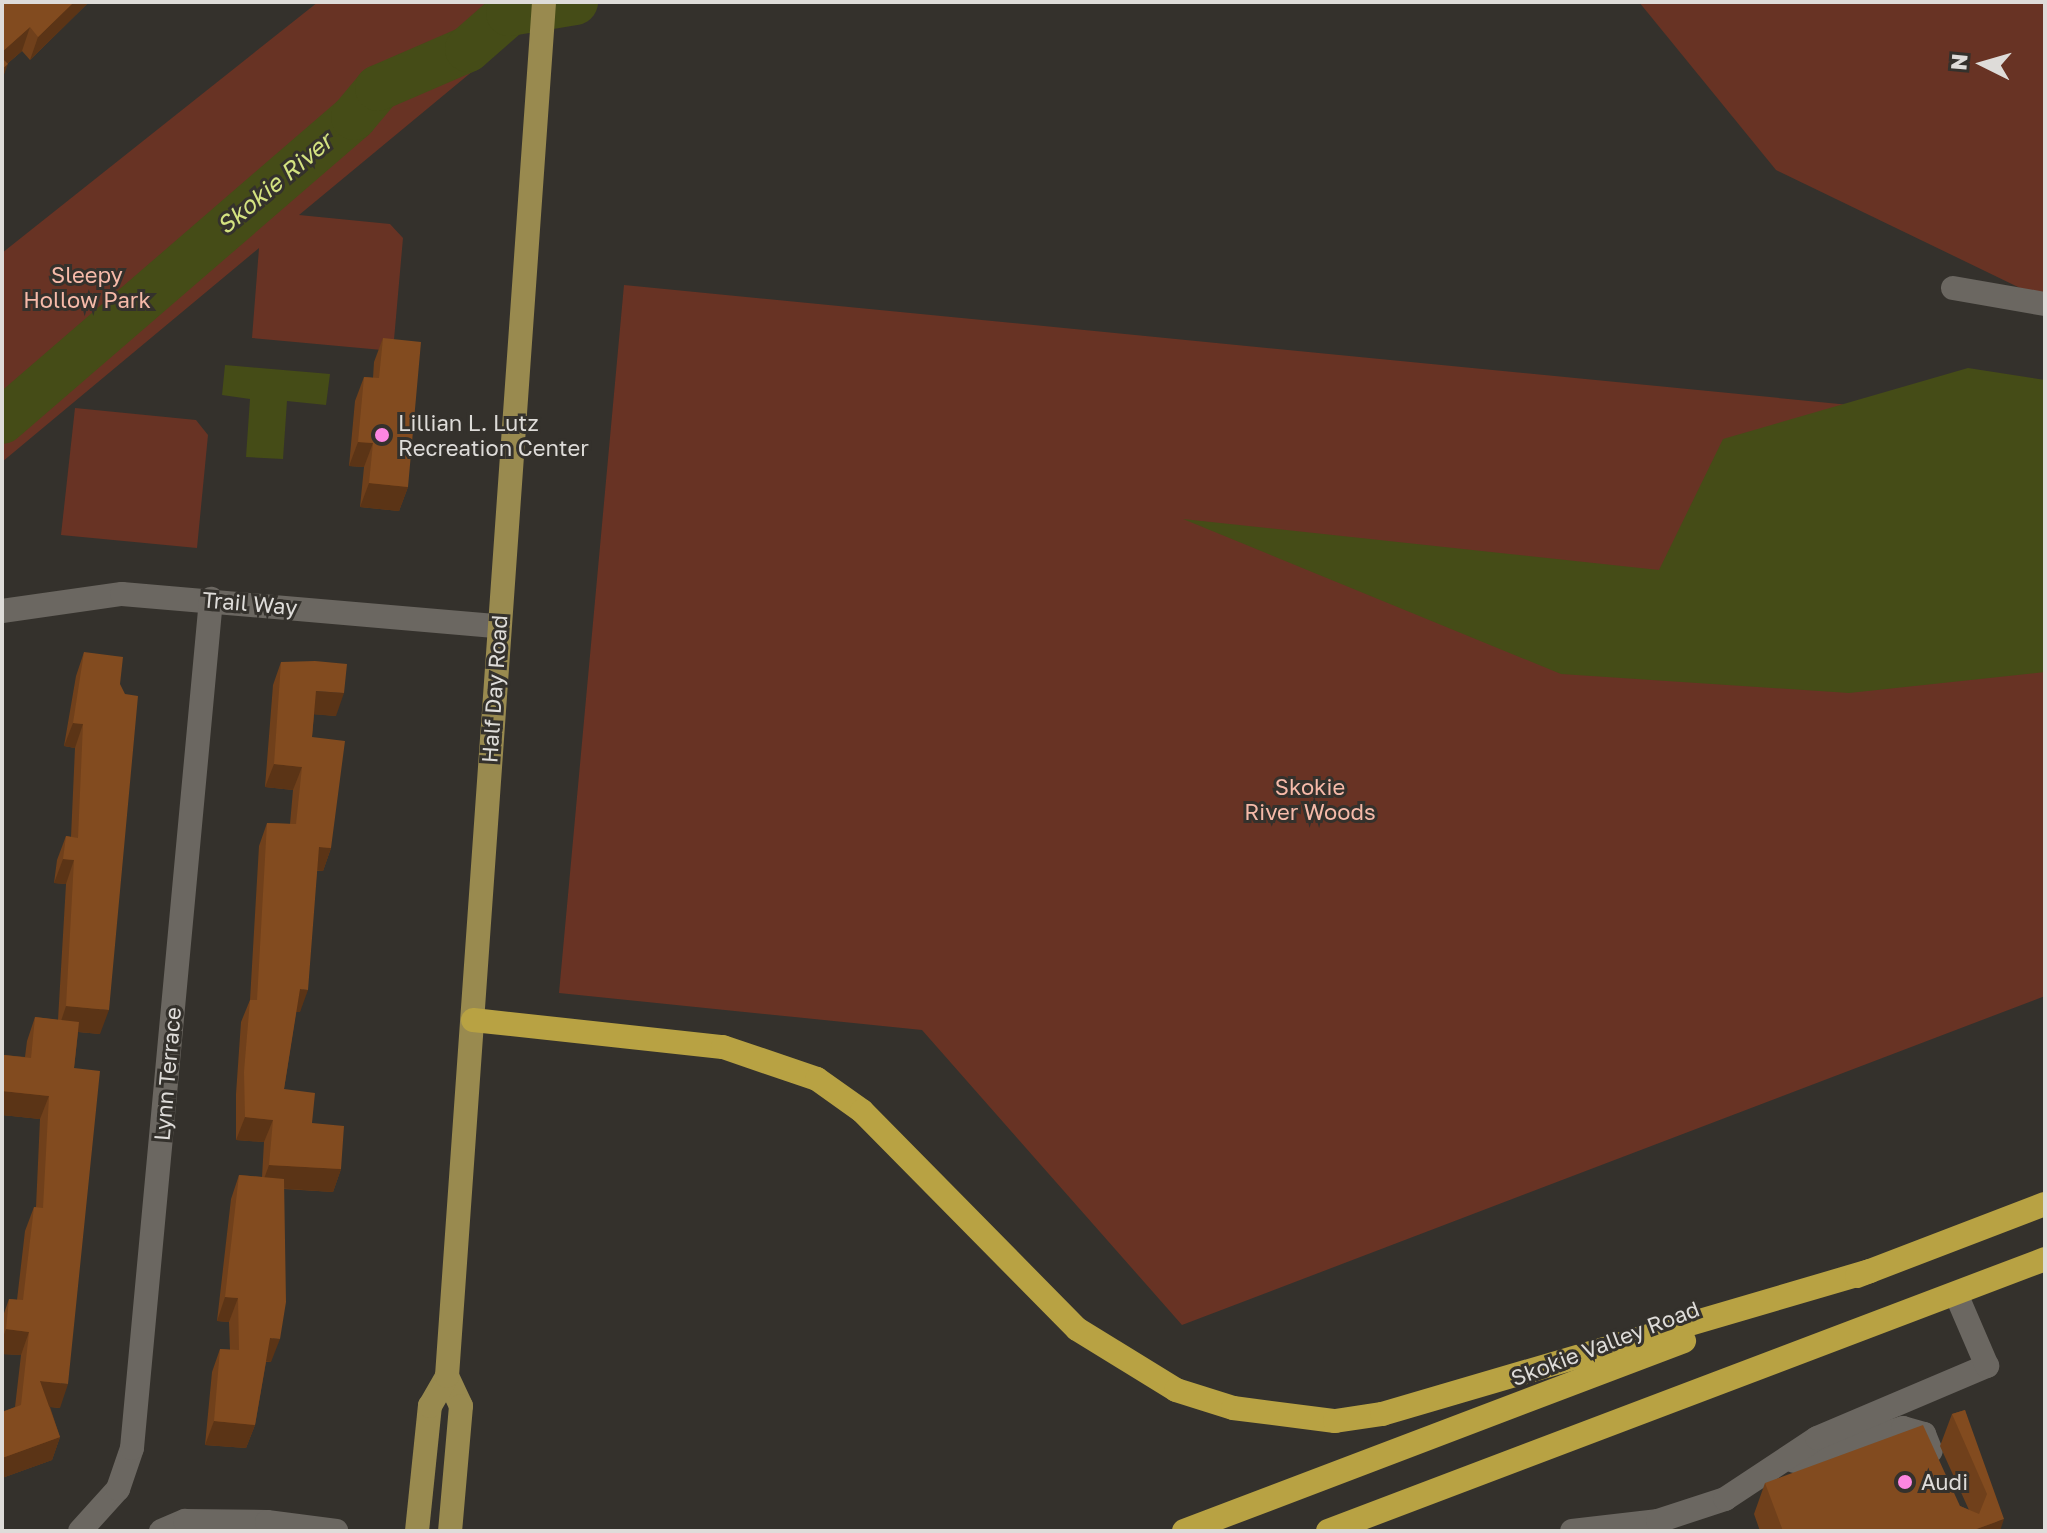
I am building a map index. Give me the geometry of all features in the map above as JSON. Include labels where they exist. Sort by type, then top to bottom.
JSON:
[{"type":"highway","points":[[473,1020],[723,1047],[817,1079],[862,1111],[1077,1329],[1176,1390],[1233,1408],[1335,1421],[1382,1414],[1870,1271]]},
{"type":"highway","name":"Skokie Valley Road","points":[[1184,1531],[2045,1204]]},
{"type":"highway","points":[[1342,1529],[2045,1259]]},
{"type":"main road","name":"Half Day Road","points":[[417,1531],[430,1406],[447,1376],[544,2]]},
{"type":"main road","name":"Half Day Road","points":[[447,1376],[461,1406],[450,1531]]},
{"type":"street","points":[[1953,288],[2045,304]]},
{"type":"street","name":"Trail Way","points":[[2,611],[122,594],[211,599],[498,626]]},
{"type":"street","name":"Lynn Terrace","points":[[80,1531],[118,1489],[132,1448],[211,599]]},
{"type":"street","points":[[1572,1531],[1658,1521],[1725,1499],[1784,1463],[1817,1438],[1987,1366],[1956,1294]]},
{"type":"street","points":[[1784,1463],[1916,1428],[1941,1477]]},
{"type":"street","points":[[161,1531],[185,1521],[336,1531]]},
{"type":"green space","name":"Sleepy Hollow Park","points":[[318,2],[516,2],[514,37],[299,215],[390,224],[403,238],[393,351],[252,338],[259,248],[2,462],[2,253]]},
{"type":"green space","points":[[1639,2],[2045,2],[2045,300],[1776,170]]},
{"type":"green space","name":"Skokie River Woods","points":[[624,285],[2045,424],[2045,996],[1182,1325],[922,1030],[559,993]]},
{"type":"green space","points":[[75,408],[196,420],[208,435],[197,548],[61,535]]},
{"type":"shaded area","points":[[225,365],[330,374],[326,405],[287,401],[283,459],[246,457],[250,399],[222,395]]},
{"type":"shaded area","points":[[1968,368],[2045,380],[2045,672],[1849,693],[1561,674],[1183,519],[1659,570],[1723,439]]},
{"type":"building","points":[[2,2],[74,2],[38,37],[30,27],[2,52]]},
{"type":"building","name":"Lillian L. Lutz Recreation Center","points":[[383,338],[421,342],[408,487],[369,483],[373,443],[358,442],[364,377],[379,378]]},
{"type":"building","points":[[84,652],[123,657],[120,684],[125,694],[138,696],[109,1010],[66,1006],[74,860],[63,859],[66,836],[78,838],[83,724],[73,723]]},
{"type":"building","points":[[281,662],[347,664],[344,693],[316,691],[312,737],[345,741],[331,848],[319,847],[308,990],[300,989],[284,1089],[315,1093],[312,1123],[344,1126],[341,1169],[269,1165],[273,1120],[245,1117],[244,1072],[250,1000],[257,1000],[267,823],[296,824],[302,767],[274,764]]},
{"type":"building","points":[[35,1017],[79,1022],[74,1068],[100,1071],[68,1384],[40,1381],[60,1437],[2,1458],[2,1412],[21,1405],[29,1332],[6,1329],[9,1299],[23,1300],[34,1207],[43,1208],[49,1096],[2,1091],[2,1068],[4,1055],[31,1058]]},
{"type":"building","points":[[239,1175],[284,1179],[286,1302],[280,1339],[270,1338],[255,1425],[214,1421],[220,1349],[239,1350],[238,1298],[225,1297]]},
{"type":"building","name":"Audi","points":[[1965,1410],[2004,1519],[1971,1531],[1783,1531],[1765,1483],[1923,1425],[1960,1506],[1979,1514],[1987,1494],[1952,1414]]},
{"type":"waterway","name":"Skokie River","points":[[2,421],[354,117],[378,88],[468,49],[509,13],[575,2]]},
{"type":"place","name":"Lillian L. Lutz Recreation Center","points":[[382,435]]},
{"type":"place","name":"Audi","points":[[1905,1482]]}]
